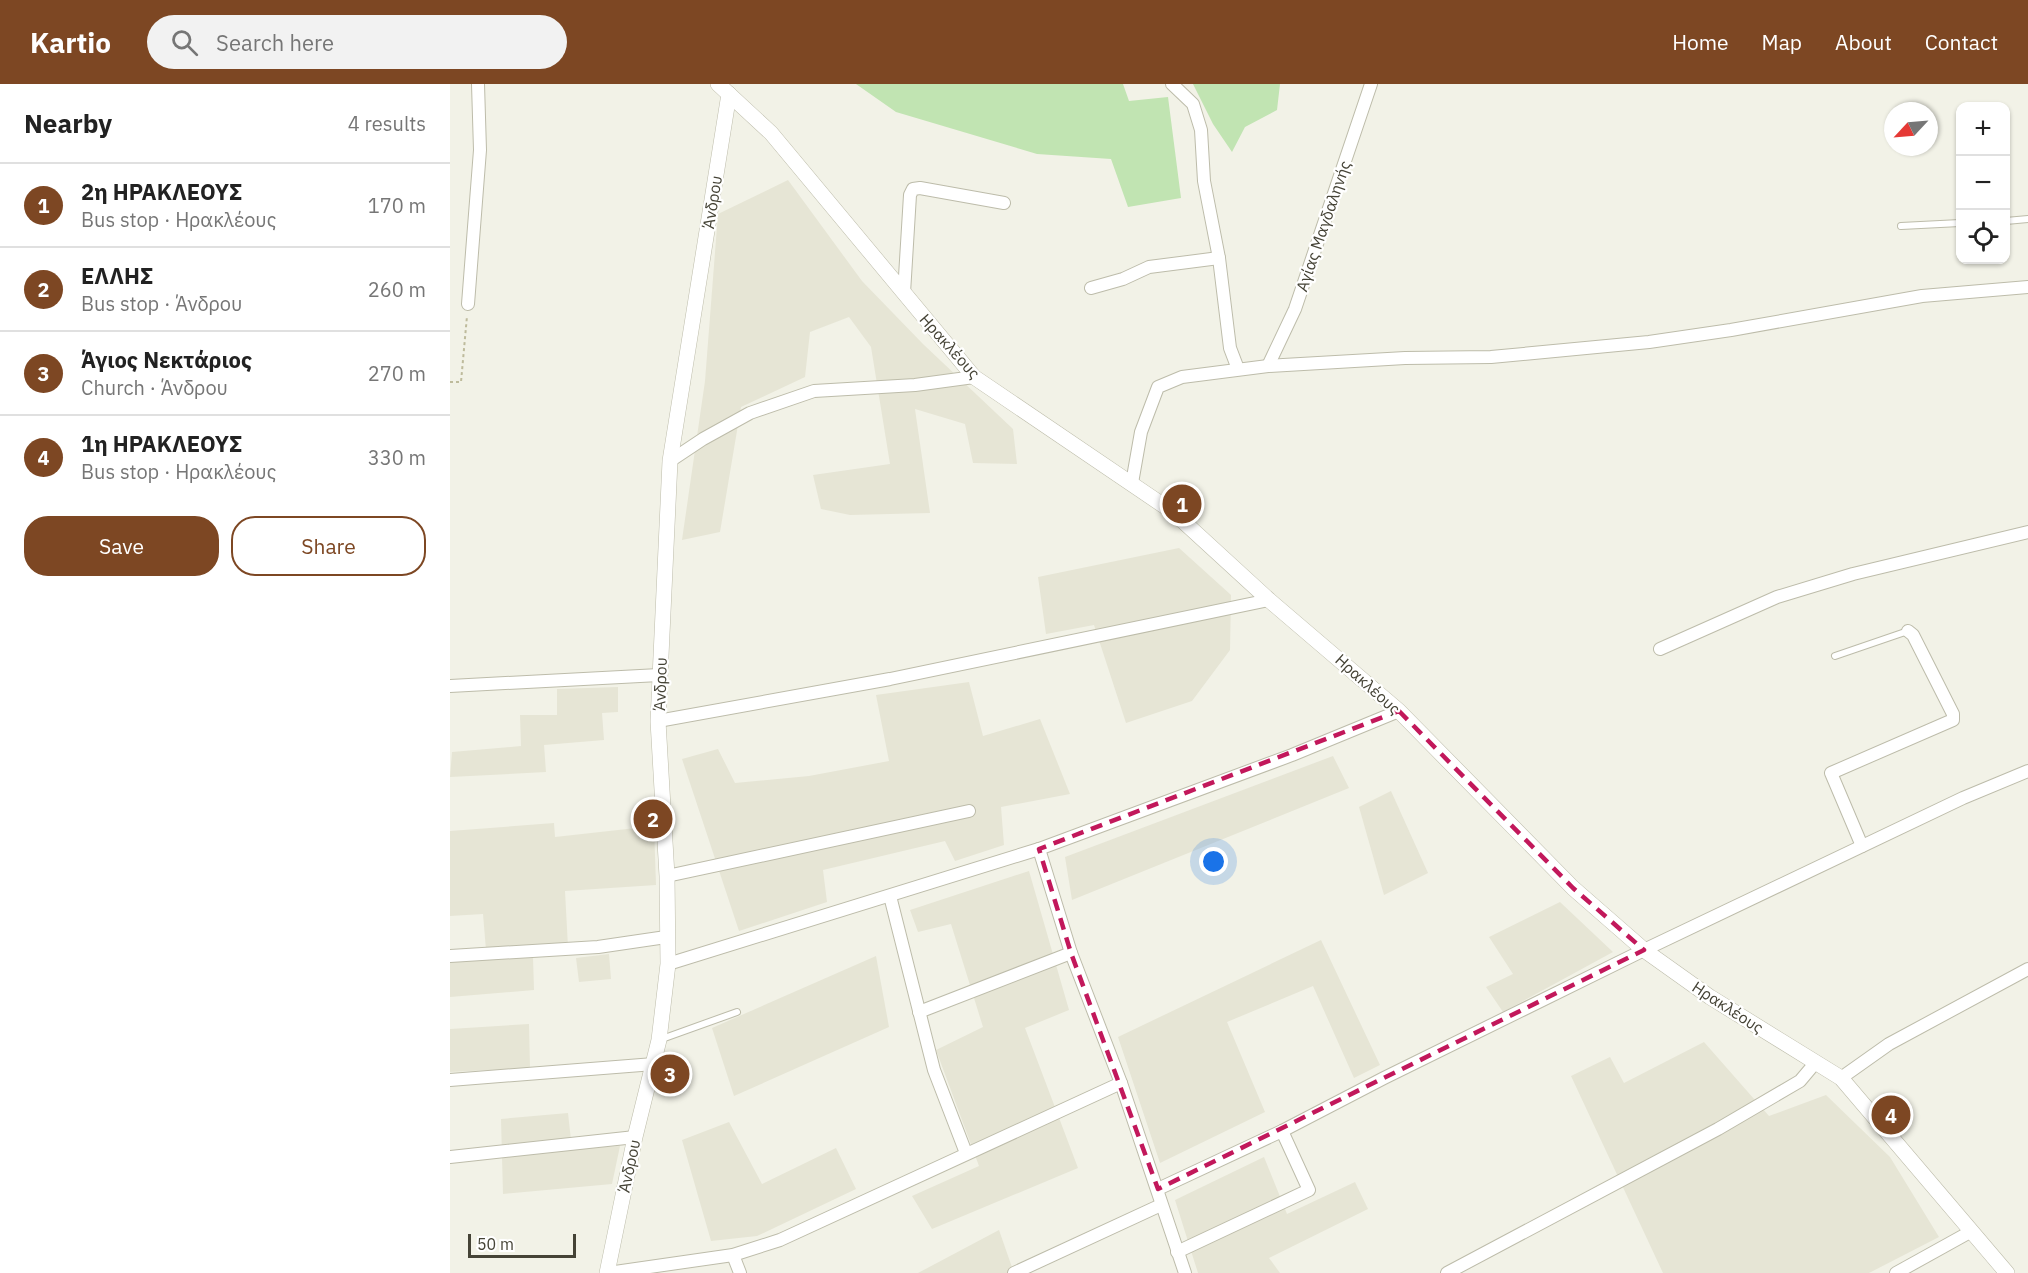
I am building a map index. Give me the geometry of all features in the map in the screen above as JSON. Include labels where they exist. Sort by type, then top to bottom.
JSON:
[{"type":"street","points":[[468,304],[480,150],[478,84]]},
{"type":"street","points":[[1172,84],[1192,104],[1201,130],[1204,181],[1219,258],[1230,348],[1238,369]]},
{"type":"street","name":"Αγίας Μαγδαληνής","points":[[1268,366],[1295,309],[1371,84]]},
{"type":"street","name":"Ηρακλέους","points":[[723,89],[771,133],[974,376],[1173,512],[1269,600],[1399,711],[1573,888],[1644,951],[1710,997],[1841,1078],[2007,1273]]},
{"type":"street","name":"Άνδρου","points":[[608,1273],[635,1137],[659,1040],[668,964],[667,876],[658,721],[670,461],[723,89]]},
{"type":"street","points":[[904,293],[910,195],[913,189],[920,188],[1004,203]]},
{"type":"street","points":[[1091,288],[1123,279],[1149,267],[1219,258]]},
{"type":"street","points":[[1132,483],[1142,432],[1158,387],[1182,377],[1268,366],[1405,358],[1491,357],[1649,342],[1922,296],[2028,287]]},
{"type":"street","points":[[670,461],[703,439],[750,413],[814,391],[915,385],[974,376]]},
{"type":"street","points":[[1660,649],[1777,597],[1852,574],[2028,532]]},
{"type":"street","points":[[658,721],[901,676],[1269,600]]},
{"type":"street","points":[[1862,846],[1832,773],[1953,720],[1948,704],[1913,635],[1908,631]]},
{"type":"street","points":[[450,686],[659,675]]},
{"type":"street","points":[[668,964],[1040,849],[1292,755],[1399,711]]},
{"type":"street","points":[[1158,1189],[1282,1131],[1384,1078],[1862,846],[1963,798],[2028,771]]},
{"type":"street","points":[[667,876],[969,811]]},
{"type":"street","points":[[1040,849],[1071,953],[1121,1083],[1185,1273]]},
{"type":"street","points":[[890,896],[934,1070],[966,1153]]},
{"type":"street","points":[[450,956],[598,947],[666,937]]},
{"type":"street","points":[[919,1012],[1071,953]]},
{"type":"street","points":[[1841,1078],[1888,1044],[2028,969]]},
{"type":"street","points":[[1447,1273],[1718,1129],[1800,1081],[1816,1062]]},
{"type":"street","points":[[450,1080],[654,1064]]},
{"type":"street","points":[[608,1273],[733,1255],[780,1240],[1121,1083]]},
{"type":"street","points":[[1178,1252],[1309,1190],[1282,1131]]},
{"type":"street","points":[[450,1157],[635,1137]]},
{"type":"street","points":[[1014,1273],[1161,1205]]},
{"type":"street","points":[[1896,1273],[1970,1232]]},
{"type":"street","points":[[733,1255],[740,1273]]},
{"type":"lane","points":[[2010,221],[2028,219]]},
{"type":"lane","points":[[1901,226],[1956,223]]},
{"type":"lane","points":[[1835,656],[1908,631]]},
{"type":"lane","points":[[659,1040],[737,1012]]},
{"type":"path","points":[[450,382],[461,382],[468,304]]},
{"type":"highlighted area","points":[[1399,711],[1573,888],[1644,950],[1158,1189],[1071,953],[1039,849]]},
{"type":"shaded area","points":[[788,180],[862,281],[923,344],[1013,429],[1017,464],[973,463],[965,424],[915,409],[930,513],[850,515],[821,509],[813,475],[890,464],[871,347],[849,317],[810,332],[805,377],[741,407],[720,532],[682,540],[705,381],[718,214]]},
{"type":"shaded area","points":[[1179,548],[1231,595],[1230,650],[1192,701],[1126,723],[1094,625],[1046,634],[1038,577]]},
{"type":"shaded area","points":[[969,682],[983,736],[1040,719],[1070,794],[1001,807],[1004,845],[955,861],[945,841],[823,870],[827,902],[739,931],[682,759],[718,749],[735,783],[809,776],[889,761],[876,695]]},
{"type":"shaded area","points":[[618,687],[618,712],[602,713],[604,740],[544,745],[546,772],[450,777],[452,752],[521,746],[520,715],[557,715],[557,689]]},
{"type":"shaded area","points":[[1333,756],[1349,788],[1072,900],[1065,857]]},
{"type":"shaded area","points":[[1391,791],[1428,873],[1384,895],[1359,807]]},
{"type":"shaded area","points":[[554,823],[555,837],[654,826],[656,885],[565,891],[568,947],[486,950],[483,914],[450,916],[450,831]]},
{"type":"shaded area","points":[[1029,871],[1069,1010],[1025,1028],[1078,1168],[932,1229],[912,1196],[979,1166],[936,1050],[983,1027],[951,924],[918,932],[910,910]]},
{"type":"shaded area","points":[[1560,902],[1613,952],[1503,1012],[1486,987],[1513,974],[1489,937]]},
{"type":"shaded area","points":[[1321,940],[1380,1065],[1354,1078],[1313,986],[1227,1022],[1265,1112],[1160,1163],[1118,1037]]},
{"type":"shaded area","points":[[609,954],[611,979],[579,982],[576,958]]},
{"type":"shaded area","points":[[876,956],[889,1027],[734,1096],[712,1028]]},
{"type":"shaded area","points":[[533,957],[534,990],[450,997],[450,962]]},
{"type":"shaded area","points":[[529,1024],[530,1068],[450,1072],[450,1029]]},
{"type":"shaded area","points":[[1704,1042],[1769,1116],[1826,1095],[1890,1157],[1939,1237],[1869,1273],[1663,1273],[1571,1076],[1610,1057],[1624,1083]]},
{"type":"shaded area","points":[[568,1113],[572,1149],[620,1146],[612,1184],[503,1194],[501,1119]]},
{"type":"shaded area","points":[[729,1122],[762,1184],[836,1148],[856,1189],[757,1236],[711,1241],[682,1140]]},
{"type":"shaded area","points":[[1264,1157],[1287,1214],[1355,1182],[1368,1209],[1269,1258],[1280,1273],[1198,1273],[1175,1200]]},
{"type":"shaded area","points":[[999,1230],[1014,1273],[918,1273]]},
{"type":"green space","points":[[856,84],[1123,84],[1129,101],[1168,97],[1181,198],[1128,207],[1111,159],[1037,154],[896,112]]},
{"type":"green space","points":[[1193,84],[1280,84],[1277,110],[1245,127],[1232,152],[1213,124]]},
{"type":"place","name":"2η ΗΡΑΚΛΕΟΥΣ","points":[[1182,504]]},
{"type":"place","name":"ΕΛΛΗΣ","points":[[653,819]]},
{"type":"place","name":"Άγιος Νεκτάριος","points":[[670,1074]]},
{"type":"place","name":"1η ΗΡΑΚΛΕΟΥΣ","points":[[1891,1115]]}]
